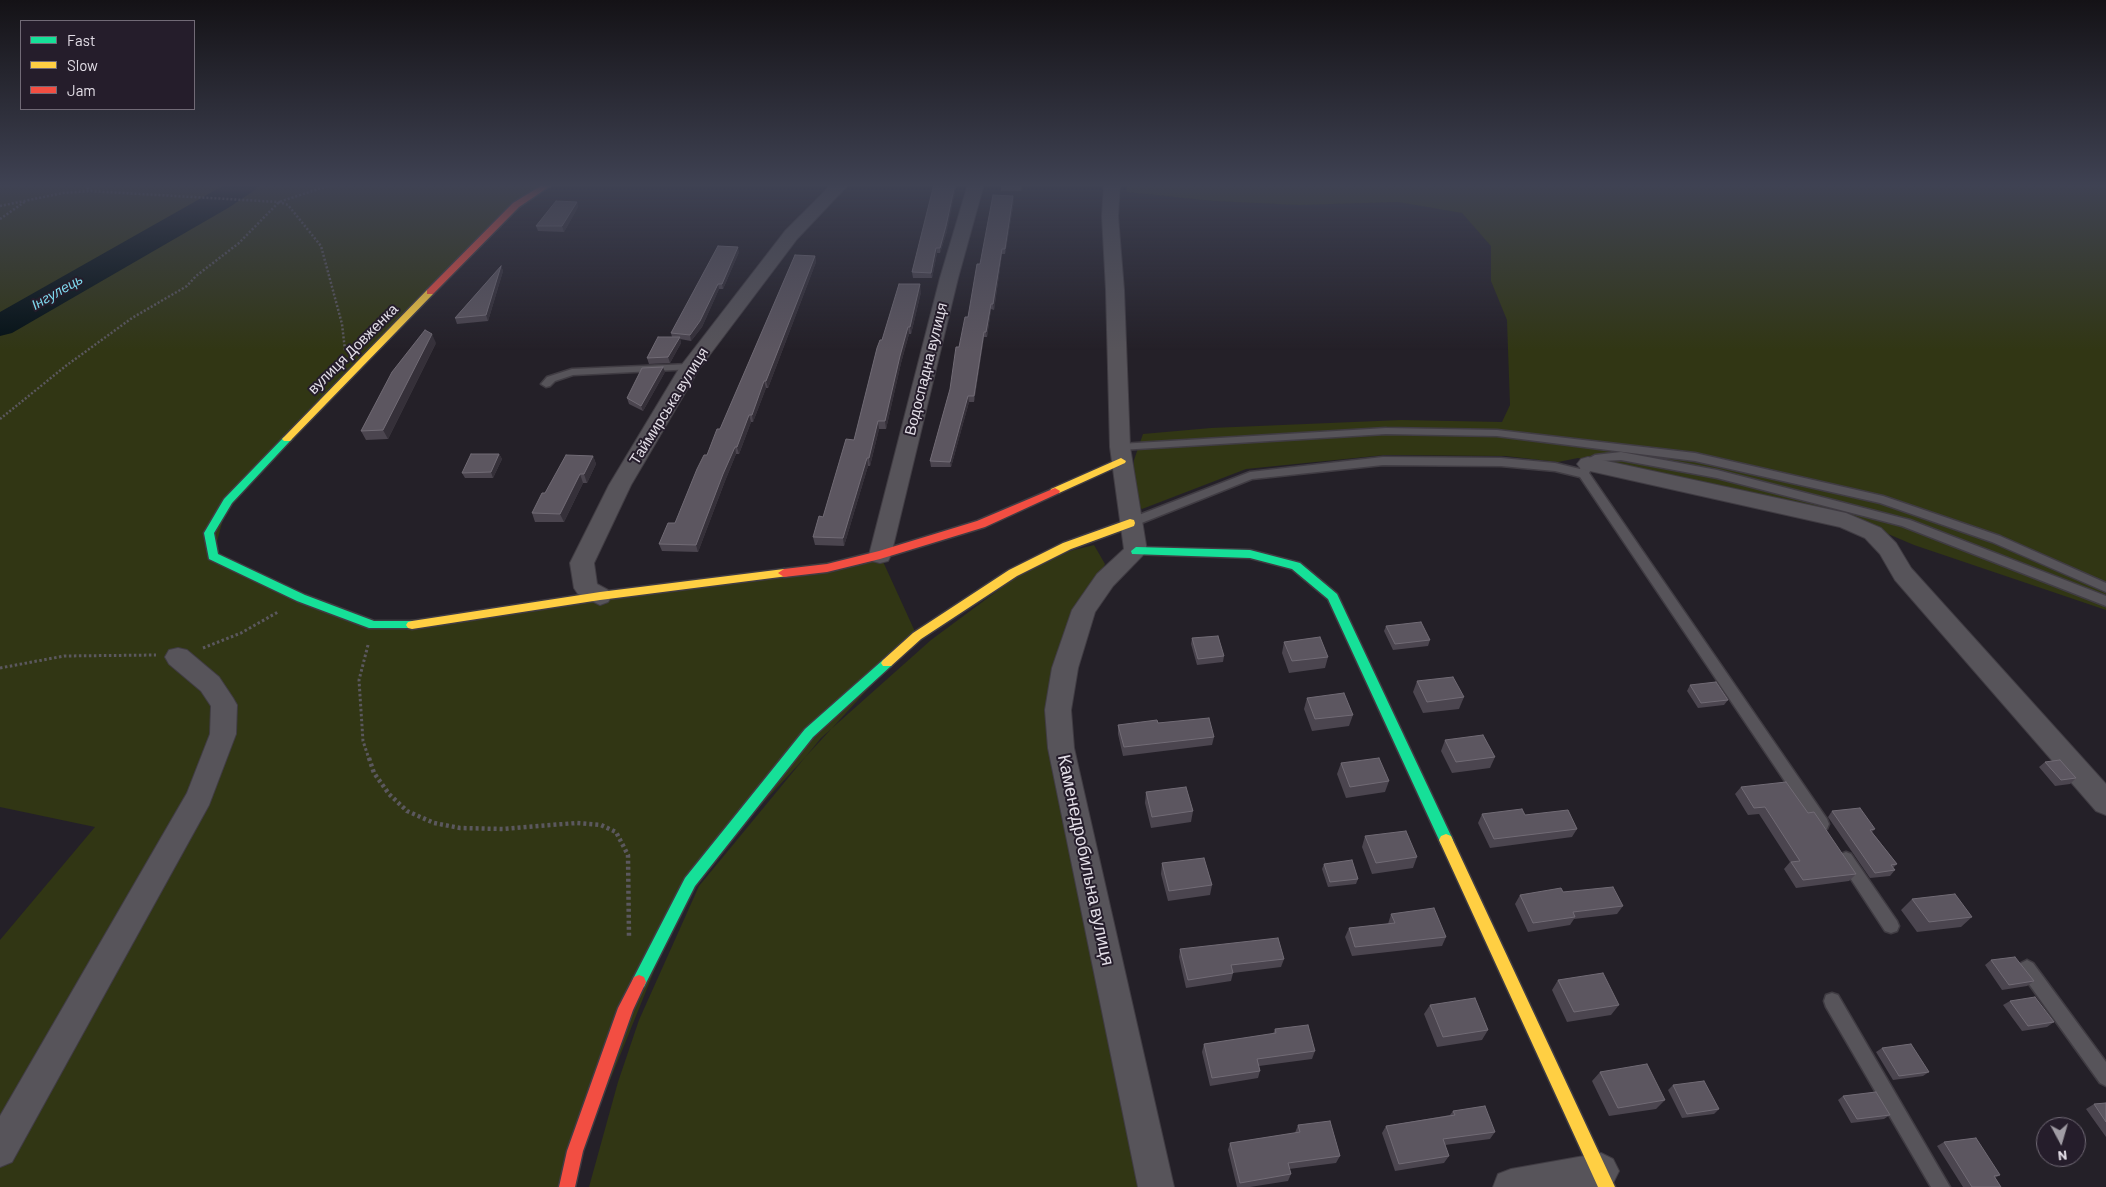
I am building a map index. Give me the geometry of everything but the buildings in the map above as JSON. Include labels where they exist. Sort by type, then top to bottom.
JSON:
[{"type":"street","name":"вулиця Довженка","points":[[301,598],[213,556],[209,533],[228,501],[319,404],[482,239]]},
{"type":"street","name":"Таймирська вулиця","points":[[600,596],[586,588],[582,563],[620,485],[690,367],[788,239]]},
{"type":"street","name":"Водоспадна вулиця","points":[[880,555],[960,239]]},
{"type":"street","points":[[1112,239],[1120,454],[1136,551],[1250,554],[1296,566],[1332,597],[1604,1179],[1511,1187]]},
{"type":"street","points":[[301,598],[373,625],[403,626],[600,596],[827,568],[880,555],[981,524],[1120,454]]},
{"type":"street","points":[[1586,469],[1846,521],[1873,533],[1888,549],[1903,574],[2106,803]]},
{"type":"street","points":[[567,1187],[576,1151],[626,1008],[690,882],[809,733],[918,636],[1013,573],[1067,546],[1130,523]]},
{"type":"street","name":"Каменедробильна вулиця","points":[[1136,551],[1106,580],[1084,610],[1065,668],[1058,710],[1061,748],[1156,1187]]},
{"type":"street","points":[[0,1150],[199,798],[223,734],[224,705],[210,684],[178,657]]},
{"type":"lane","points":[[546,384],[552,379],[572,372],[690,367]]},
{"type":"lane","points":[[1120,454],[1405,432],[1497,433],[1695,457],[1883,500],[1996,539],[2106,588]]},
{"type":"lane","points":[[1130,523],[1250,476],[1374,462],[1501,462],[1555,468],[1586,469],[1599,458],[1621,456],[1716,474],[1906,523],[2106,602]]},
{"type":"lane","points":[[1586,469],[1829,835]]},
{"type":"lane","points":[[1840,852],[1891,926]]},
{"type":"lane","points":[[2027,968],[2106,1077]]},
{"type":"lane","points":[[1832,1001],[1941,1187]]},
{"type":"path","points":[[0,420],[67,365],[132,318],[187,286],[196,276],[243,239]]},
{"type":"path","points":[[316,239],[321,246],[342,324],[346,348],[343,357]]},
{"type":"path","points":[[0,668],[64,656],[129,654],[178,657],[241,633],[301,598]]},
{"type":"path","points":[[373,625],[359,680],[359,704],[363,741],[374,773],[389,794],[407,811],[434,823],[460,828],[503,828],[576,823],[601,825],[616,832],[628,856],[629,942]]},
{"type":"green space","points":[[0,239],[483,239],[228,501],[213,556],[373,625],[880,555],[917,636],[690,882],[567,1187],[0,1187],[0,940],[95,827],[0,807]]},
{"type":"green space","points":[[1485,239],[2106,239],[2106,610],[1914,545],[1848,517],[1578,458],[1558,462],[1505,456],[1385,455],[1246,469],[1142,509],[1134,505],[1134,460],[1143,434],[1211,428],[1401,420],[1502,422],[1510,405],[1507,320],[1491,281],[1491,246]]},
{"type":"green space","points":[[1094,545],[1105,564],[1059,668],[1144,1187],[589,1187],[618,1082],[639,1020],[699,886],[821,738],[931,640],[1016,577],[1070,551]]},
{"type":"waterway","name":"Інгулець","points":[[0,326],[152,239]]},
{"type":"traffic: fast","points":[[287,439],[228,501],[209,533],[213,556],[301,598],[373,625],[412,625]]},
{"type":"traffic: fast","points":[[1136,551],[1250,554],[1296,566],[1333,597],[1446,840]]},
{"type":"traffic: fast","points":[[639,982],[690,882],[809,733],[887,663]]},
{"type":"traffic: slow","points":[[287,439],[430,292]]},
{"type":"traffic: slow","points":[[1055,491],[1121,461]]},
{"type":"traffic: slow","points":[[887,663],[917,636],[1013,573],[1067,546],[1130,523]]},
{"type":"traffic: slow","points":[[412,625],[600,596],[784,573]]},
{"type":"traffic: slow","points":[[1446,840],[1607,1187]]},
{"type":"traffic: jam","points":[[430,292],[482,239]]},
{"type":"traffic: jam","points":[[784,573],[827,568],[880,555],[981,524],[1055,491]]},
{"type":"traffic: jam","points":[[567,1187],[575,1151],[626,1008],[639,982]]}]
